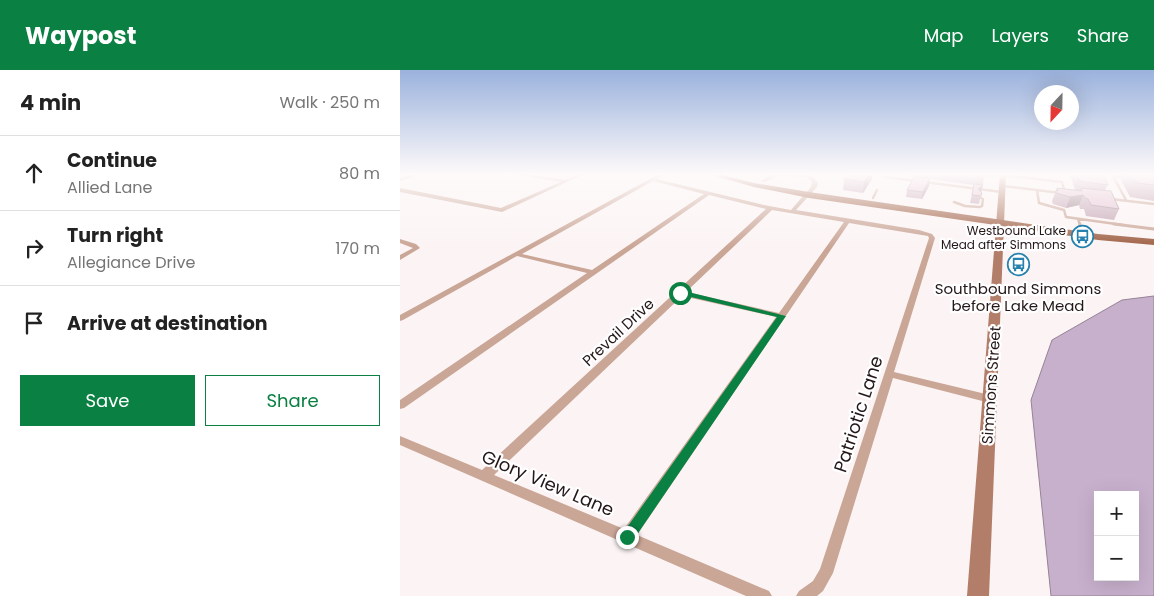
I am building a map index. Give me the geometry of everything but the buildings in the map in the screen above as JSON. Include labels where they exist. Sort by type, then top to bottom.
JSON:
[{"type":"main road","points":[[876,199],[1098,237],[1154,242]]},
{"type":"main road","name":"Simmons Street","points":[[978,596],[1002,199]]},
{"type":"main road","points":[[1001,220],[1079,223],[1123,238]]},
{"type":"street","points":[[444,199],[502,210],[527,199]]},
{"type":"street","points":[[400,318],[616,199]]},
{"type":"street","points":[[400,405],[700,199]]},
{"type":"street","points":[[627,537],[848,220],[792,212],[731,199]]},
{"type":"street","points":[[792,212],[804,199]]},
{"type":"street","name":"Prevail Drive","points":[[484,476],[771,208]]},
{"type":"street","name":"Patriotic Lane","points":[[804,596],[818,586],[826,573],[932,241],[930,235],[848,220]]},
{"type":"street","points":[[400,241],[417,248],[400,258]]},
{"type":"street","points":[[515,254],[593,272]]},
{"type":"street","points":[[680,293],[782,316]]},
{"type":"street","points":[[889,374],[990,399]]},
{"type":"street","name":"Glory View Lane","points":[[400,440],[764,596]]},
{"type":"lane","points":[[954,202],[960,205],[980,207],[982,206],[982,199]]},
{"type":"lane","points":[[1038,199],[1039,203],[1064,210],[1066,217],[1079,223],[1154,229]]},
{"type":"lane","points":[[1114,199],[1154,204]]},
{"type":"shaded area","points":[[1154,296],[1154,596],[1051,596],[1031,400],[1052,340],[1122,300]]},
{"type":"place","name":"Westbound Lake Mead after Simmons","points":[[1082,237]]},
{"type":"place","name":"Southbound Simmons before Lake Mead","points":[[1018,265]]},
{"type":"route","points":[[627,537],[782,316],[680,293]]}]
